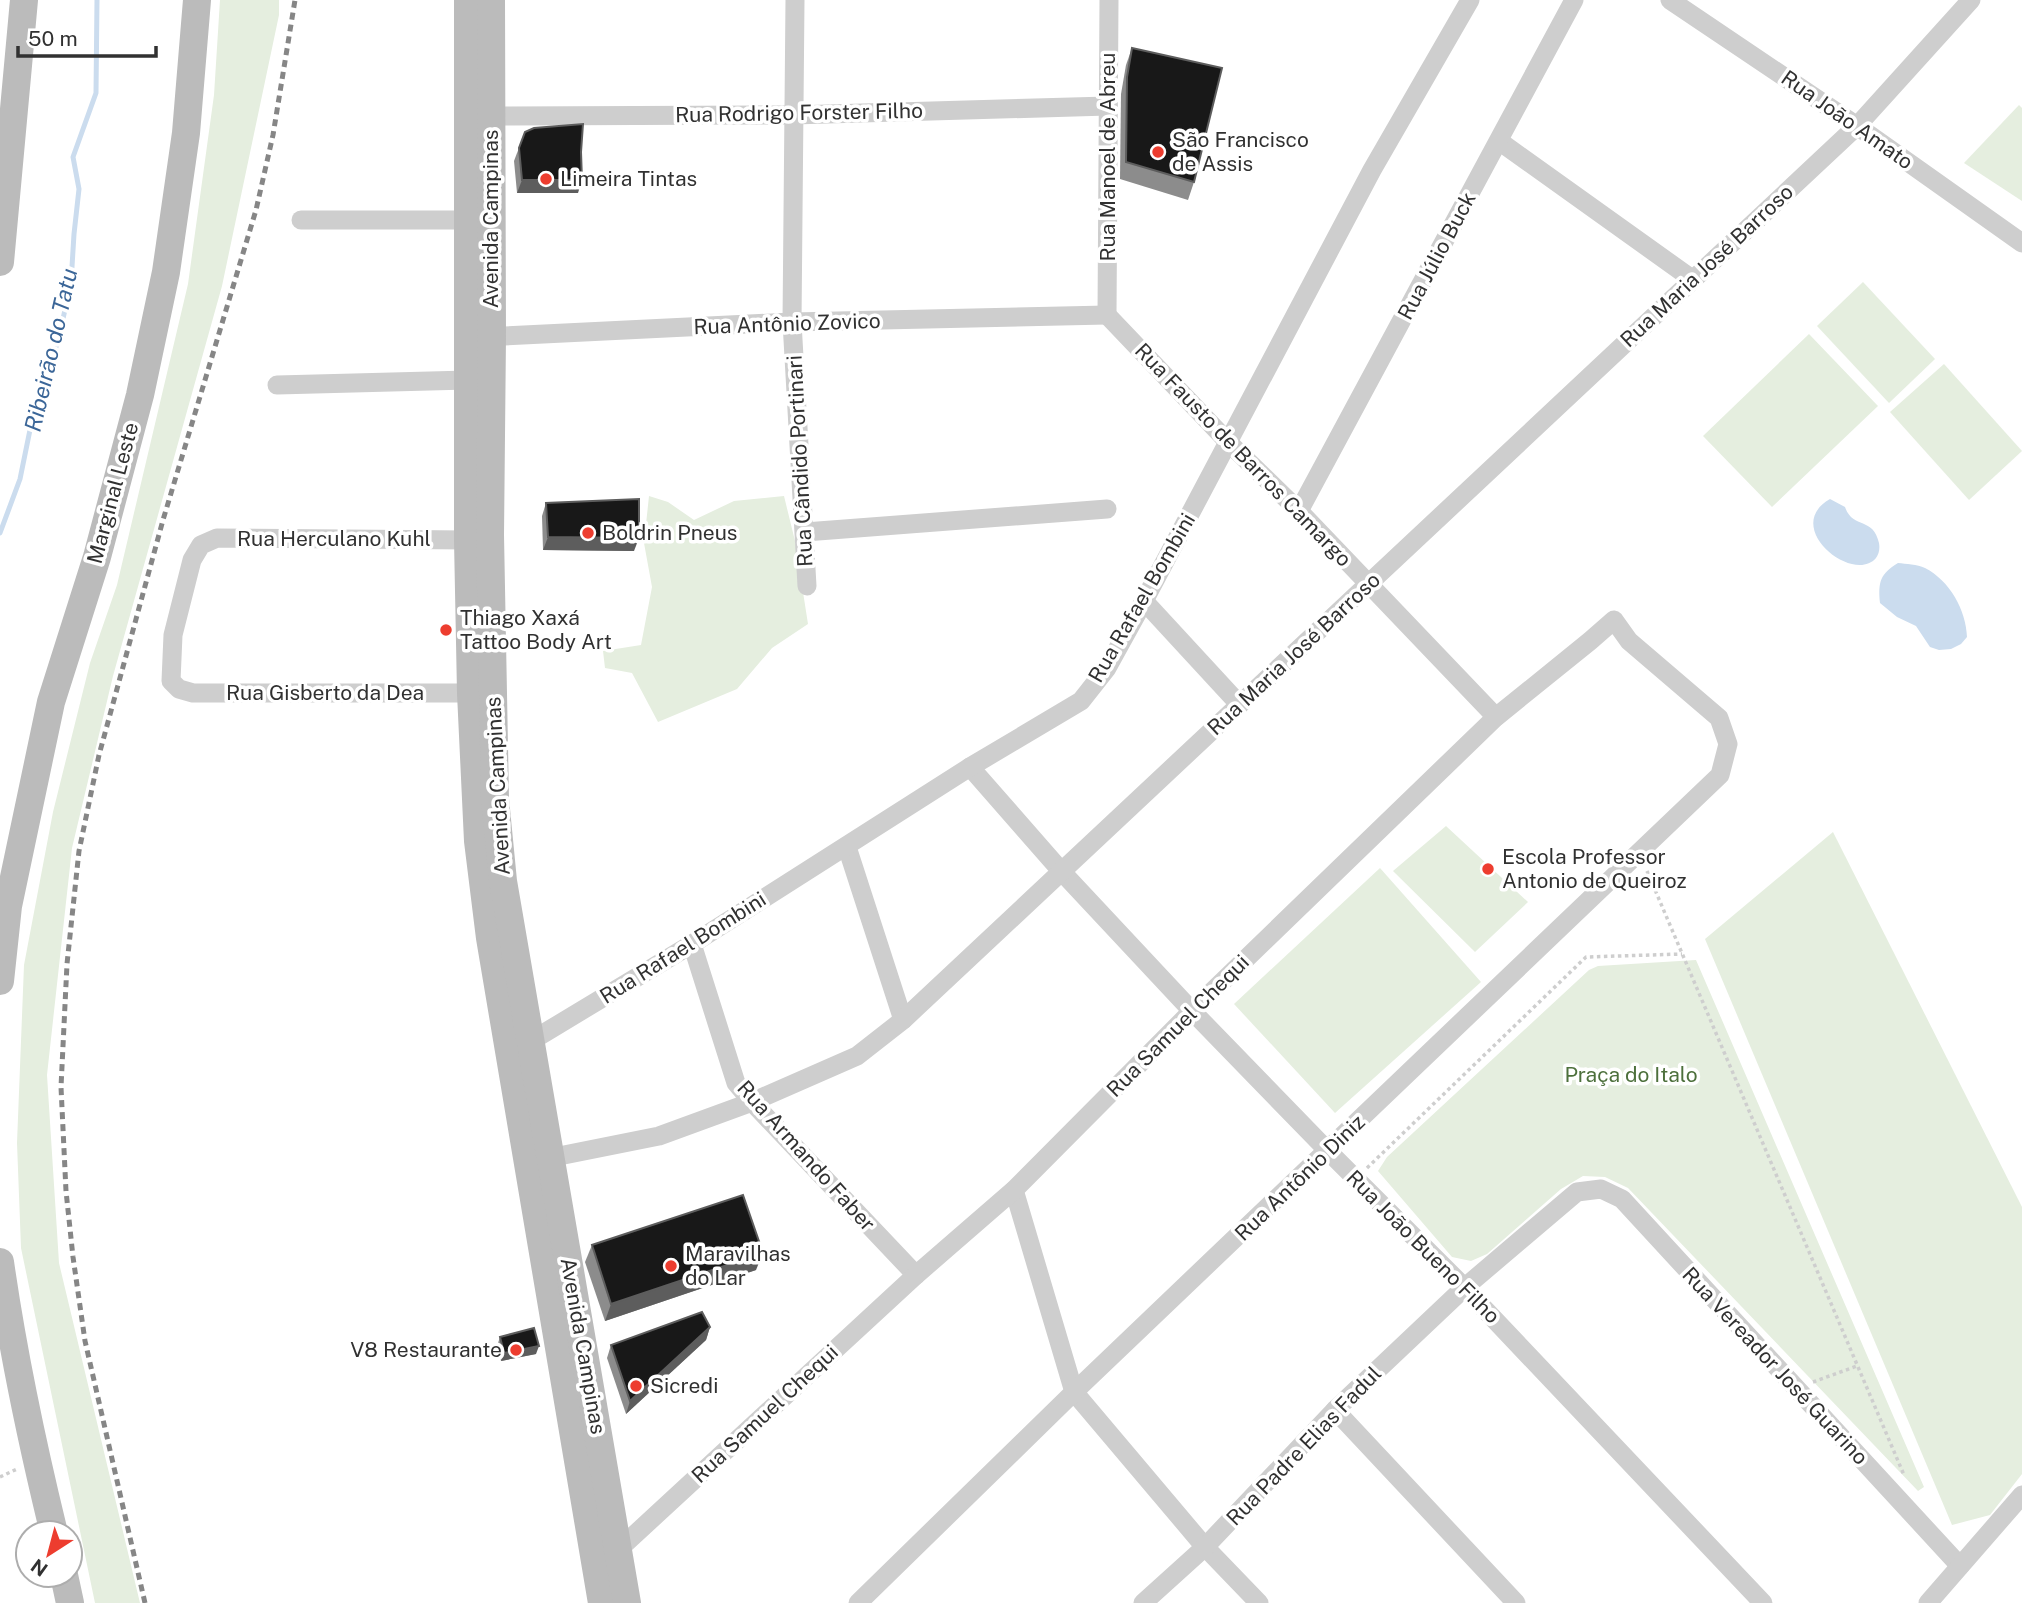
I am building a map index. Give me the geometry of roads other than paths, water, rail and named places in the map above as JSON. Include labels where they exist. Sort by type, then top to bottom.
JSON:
[{"type":"main road","points":[[0,262],[24,0]]},
{"type":"main road","name":"Marginal Leste","points":[[0,981],[8,906],[51,702],[97,557],[141,395],[166,272],[186,133],[197,0]]},
{"type":"main road","name":"Avenida Campinas","points":[[468,0],[468,220],[480,337],[490,535],[495,799],[503,881],[531,1041],[539,1160],[602,1603]]},
{"type":"main road","name":"Avenida Campinas","points":[[491,0],[491,116],[480,337],[468,380],[471,693],[482,881],[627,1603]]},
{"type":"main road","points":[[0,1262],[30,1432],[51,1519]]},
{"type":"street","name":"Rua Cândido Portinari","points":[[795,0],[792,322],[807,586]]},
{"type":"street","name":"Rua Manoel de Abreu","points":[[1107,314],[1109,0]]},
{"type":"street","name":"Rua Rafael Bombini","points":[[531,1041],[692,944],[970,767],[1081,701],[1107,667],[1144,601],[1372,170],[1470,0]]},
{"type":"street","name":"Rua Júlio Buck","points":[[1299,511],[1574,0]]},
{"type":"street","name":"Rua João Amato","points":[[1670,0],[1857,125],[2022,243]]},
{"type":"street","name":"Rua Maria José Barroso","points":[[539,1160],[659,1136],[751,1102],[857,1056],[903,1020],[1857,125],[1971,0]]},
{"type":"street","name":"Rua Rodrigo Forster Filho","points":[[491,116],[793,115],[1108,106]]},
{"type":"street","points":[[1499,141],[1692,279]]},
{"type":"street","points":[[301,220],[468,220]]},
{"type":"street","name":"Rua Fausto de Barros Camargo","points":[[1107,314],[1228,443],[1299,511],[1496,718]]},
{"type":"street","name":"Rua Antônio Zovico","points":[[480,337],[792,322],[1107,314]]},
{"type":"street","points":[[277,385],[468,380]]},
{"type":"street","points":[[805,531],[1107,509]]},
{"type":"street","name":"Rua Herculano Kuhl","points":[[179,689],[171,681],[173,635],[192,560],[201,545],[217,538],[468,540]]},
{"type":"street","points":[[1144,601],[1239,704]]},
{"type":"street","name":"Rua Samuel Chequi","points":[[618,1550],[916,1275],[1014,1190],[1192,1011],[1496,718],[1614,620],[1629,640],[1719,718],[1728,744]]},
{"type":"street","name":"Rua Gisberto da Dea","points":[[179,689],[193,693],[471,693]]},
{"type":"street","name":"Rua Antônio Diniz","points":[[858,1603],[1074,1392],[1720,775],[1728,744]]},
{"type":"street","name":"Rua João Bueno Filho","points":[[970,767],[1062,872],[1192,1011],[1464,1288],[1763,1603]]},
{"type":"street","points":[[847,847],[903,1020]]},
{"type":"street","name":"Rua Armando Faber","points":[[692,944],[736,1083],[916,1275]]},
{"type":"street","name":"Rua Vereador José Guarino","points":[[1577,1192],[1601,1189],[1622,1199],[1960,1566]]},
{"type":"street","points":[[1014,1190],[1074,1392],[1205,1547],[1259,1603]]},
{"type":"street","name":"Rua Padre Elias Fadul","points":[[1143,1603],[1205,1547],[1335,1410],[1464,1288],[1577,1192]]},
{"type":"street","points":[[1335,1410],[1516,1603]]},
{"type":"street","points":[[1928,1603],[2022,1495]]},
{"type":"water","points":[[1830,499],[1845,507],[1853,519],[1872,529],[1879,543],[1876,558],[1865,564],[1852,564],[1838,559],[1826,549],[1817,537],[1813,524],[1817,511]]},
{"type":"water","points":[[1898,563],[1925,568],[1949,588],[1964,617],[1967,637],[1961,644],[1951,649],[1939,650],[1930,647],[1916,626],[1897,617],[1880,603],[1879,589],[1882,579],[1887,571]]},
{"type":"waterway","name":"Ribeirão do Tatu","points":[[0,533],[20,479],[32,420],[58,341],[71,283],[79,189],[73,157],[96,93],[97,0]]},
{"type":"railway","points":[[145,1603],[85,1341],[73,1257],[66,1191],[61,1087],[67,964],[79,851],[99,755],[163,520],[256,210],[273,135],[295,0]]},
{"type":"place","name":"São Francisco de Assis","points":[[1158,152]]},
{"type":"place","name":"Limeira Tintas","points":[[546,179]]},
{"type":"place","name":"Boldrin Pneus","points":[[588,533]]},
{"type":"place","name":"Thiago Xaxá Tattoo Body Art","points":[[446,630]]},
{"type":"place","name":"Escola Professor Antonio de Queiroz","points":[[1488,869]]},
{"type":"place","name":"Maravilhas do Lar","points":[[671,1266]]},
{"type":"place","name":"V8 Restaurante","points":[[516,1350]]},
{"type":"place","name":"Sicredi","points":[[636,1386]]},
{"type":"park label","name":"Praça do Italo","points":[[1631,1075]]}]
